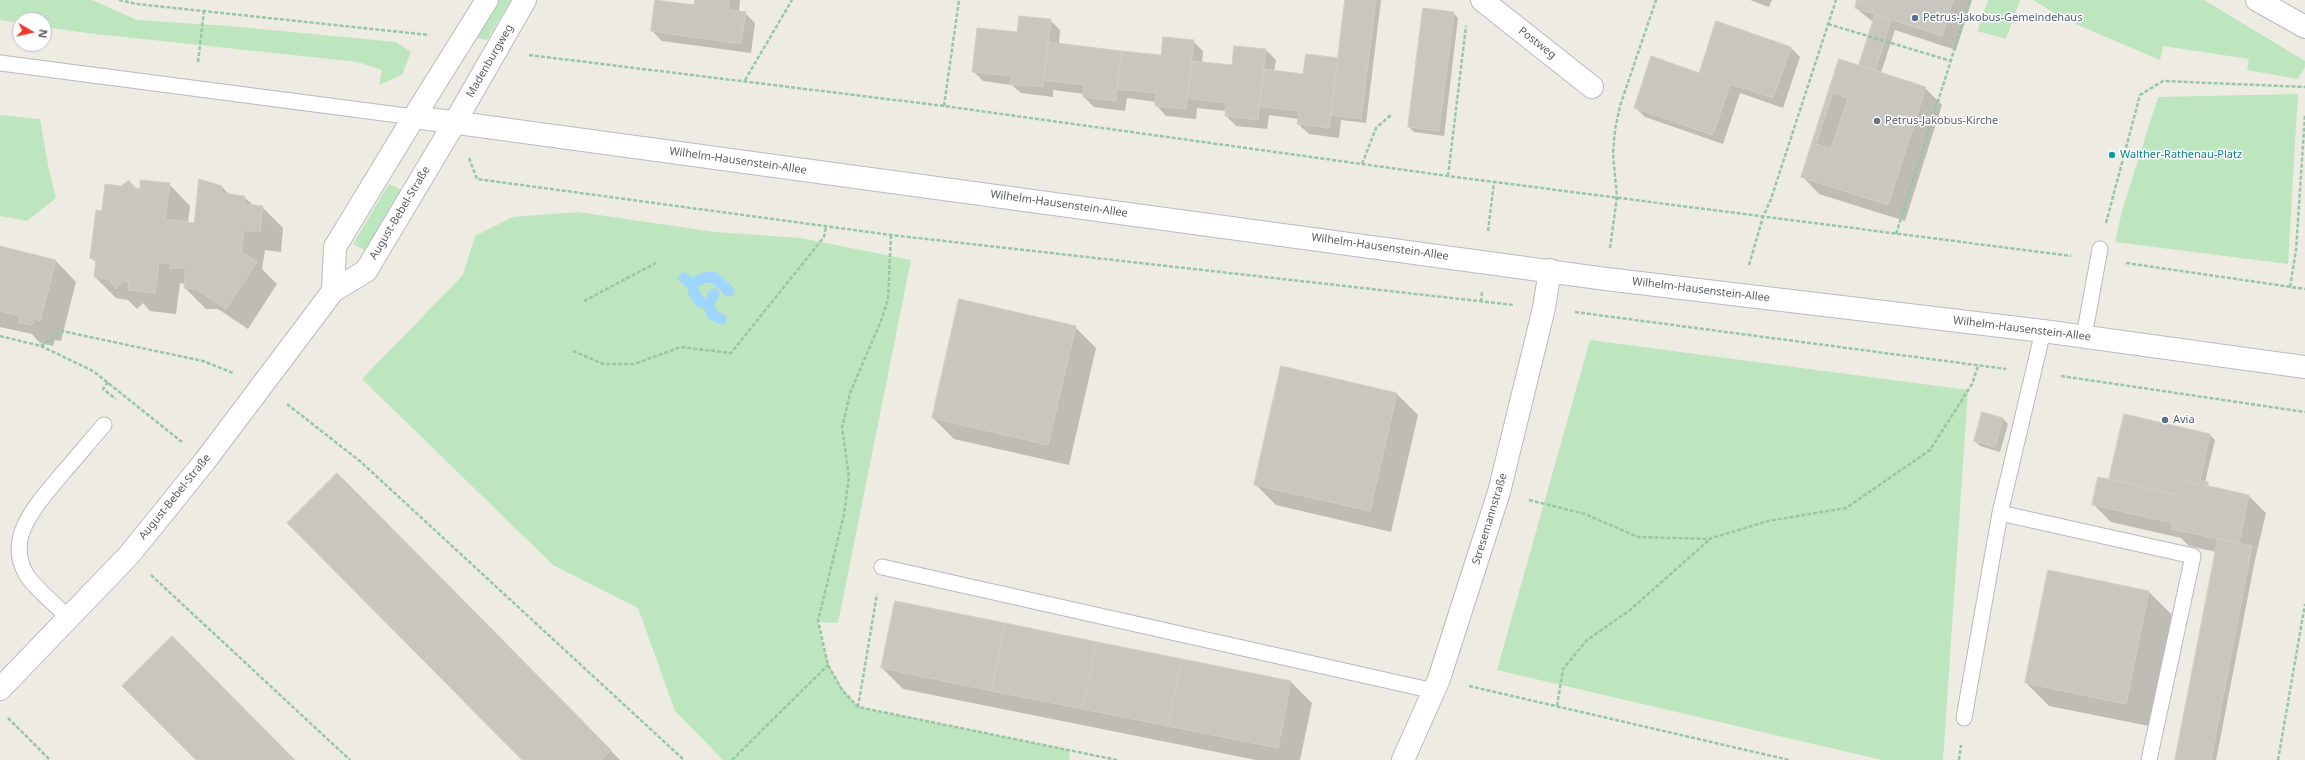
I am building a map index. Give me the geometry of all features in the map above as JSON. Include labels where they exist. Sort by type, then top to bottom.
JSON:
[{"type":"street","points":[[333,291],[335,246],[459,42],[487,0]]},
{"type":"street","name":"Madenburgweg","points":[[455,122],[525,0]]},
{"type":"street","name":"Postweg","points":[[1482,0],[1592,87]]},
{"type":"street","points":[[2257,0],[2305,27]]},
{"type":"street","name":"Wilhelm-Hausenstein-Allee","points":[[414,116],[1550,270],[1606,279],[2084,336],[2305,367]]},
{"type":"street","name":"August-Bebel-Straße","points":[[0,689],[129,555],[205,461],[333,291],[366,271],[455,122]]},
{"type":"street","name":"Stresemannstraße","points":[[1403,760],[1437,685],[1499,492],[1544,308],[1550,270]]},
{"type":"lane","points":[[0,62],[414,116]]},
{"type":"lane","points":[[2084,336],[2099,254]]},
{"type":"lane","points":[[1964,718],[2000,513],[2043,331]]},
{"type":"lane","points":[[69,618],[25,574],[19,558],[20,541],[24,527],[34,508],[104,425]]},
{"type":"lane","points":[[2000,513],[2194,556],[2149,760]]},
{"type":"lane","points":[[882,567],[1437,685]]},
{"type":"path","points":[[119,0],[137,4],[410,32],[459,42]]},
{"type":"path","points":[[745,80],[792,0]]},
{"type":"path","points":[[944,106],[959,0]]},
{"type":"path","points":[[1602,316],[1617,197],[1612,154],[1615,130],[1620,106],[1656,0]]},
{"type":"path","points":[[1740,295],[1763,216],[1771,199],[1836,0]]},
{"type":"path","points":[[1896,234],[1970,0]]},
{"type":"path","points":[[194,88],[204,10]]},
{"type":"path","points":[[1448,176],[1466,23]]},
{"type":"path","points":[[1828,24],[1951,61]]},
{"type":"path","points":[[496,51],[745,80],[944,106],[1448,176],[1896,234],[2099,254],[2305,289]]},
{"type":"path","points":[[2099,254],[2140,95],[2163,81],[2305,87]]},
{"type":"path","points":[[1362,164],[1376,128],[1391,115]]},
{"type":"path","points":[[2290,287],[2296,250],[2305,115]]},
{"type":"path","points":[[455,122],[477,179],[891,235],[1544,308],[2032,373],[2305,412]]},
{"type":"path","points":[[573,350],[603,364],[634,364],[681,348],[731,353],[824,237],[826,226]]},
{"type":"path","points":[[891,235],[888,299],[881,321],[850,394],[842,428],[849,477],[844,514],[818,621],[828,665],[842,690],[858,707],[1116,760]]},
{"type":"path","points":[[584,301],[656,263]]},
{"type":"path","points":[[41,346],[62,331],[203,361],[262,384],[362,462],[684,760]]},
{"type":"path","points":[[0,336],[41,346],[93,371],[205,461]]},
{"type":"path","points":[[1499,492],[1585,514],[1638,537],[1709,539],[1768,521],[1846,508],[1930,450],[1972,384],[1978,366]]},
{"type":"path","points":[[1557,706],[1563,669],[1587,640],[1630,610],[1709,539]]},
{"type":"path","points":[[129,555],[350,760]]},
{"type":"path","points":[[858,707],[882,567]]},
{"type":"path","points":[[2278,760],[2305,604]]},
{"type":"path","points":[[732,760],[828,665]]},
{"type":"path","points":[[1437,685],[1557,706],[1789,760]]},
{"type":"path","points":[[6,716],[50,760]]},
{"type":"green space","points":[[0,0],[92,0],[137,20],[229,26],[396,42],[411,52],[402,75],[379,85],[382,70],[358,62],[52,28],[52,12],[12,12],[12,22],[0,20]]},
{"type":"green space","points":[[497,0],[511,0],[487,40],[471,37]]},
{"type":"green space","points":[[1988,0],[2020,0],[2006,39],[1977,31]]},
{"type":"green space","points":[[2033,0],[2204,0],[2305,61],[2305,67],[2298,79],[2247,70],[2249,59],[2163,46],[2160,60],[2066,20]]},
{"type":"green space","points":[[2298,94],[2288,264],[2115,242],[2122,211],[2158,97]]},
{"type":"green space","points":[[0,115],[40,119],[49,170],[56,198],[27,221],[0,216]]},
{"type":"green space","points":[[389,184],[402,190],[366,251],[353,244]]},
{"type":"green space","points":[[578,212],[715,232],[801,238],[911,260],[838,623],[818,622],[823,647],[836,678],[858,707],[1069,750],[1070,760],[723,760],[675,711],[638,608],[553,565],[362,379],[463,275],[475,236],[513,217]]},
{"type":"green space","points":[[1590,340],[1968,390],[1943,760],[1882,760],[1497,670]]},
{"type":"building","points":[[655,0],[694,5],[695,0],[729,0],[728,10],[746,12],[741,44],[651,31]]},
{"type":"building","points":[[1345,0],[1376,0],[1361,119],[1331,115]]},
{"type":"building","name":"Petrus-Jakobus-Gemeindehaus","points":[[1857,0],[1953,0],[1942,36],[1855,8]]},
{"type":"building","points":[[1423,8],[1454,12],[1439,131],[1408,127]]},
{"type":"building","points":[[1875,15],[1891,20],[1875,71],[1859,65]]},
{"type":"building","points":[[1019,16],[1051,19],[1043,87],[1010,84],[1011,76],[972,72],[977,28],[1017,32]]},
{"type":"building","points":[[1716,21],[1791,47],[1773,98],[1730,84],[1713,135],[1634,108],[1651,56],[1699,73]]},
{"type":"building","points":[[1163,37],[1194,40],[1186,109],[1155,106],[1156,93],[1117,89],[1121,51],[1161,55]]},
{"type":"building","points":[[1048,42],[1121,51],[1116,101],[1083,97],[1084,85],[1044,80]]},
{"type":"building","points":[[1234,46],[1266,49],[1258,120],[1225,116],[1226,103],[1187,98],[1192,61],[1232,65]]},
{"type":"building","points":[[1306,54],[1338,58],[1329,128],[1297,124],[1299,111],[1259,106],[1264,69],[1303,74]]},
{"type":"building","name":"Petrus-Jakobus-Kirche","points":[[1839,59],[1926,87],[1888,205],[1801,177]],"holes":[[[1833,93],[1848,98],[1831,149],[1816,144]]]},
{"type":"building","points":[[199,179],[222,186],[221,193],[245,196],[244,204],[263,206],[260,232],[244,230],[241,252],[257,262],[226,309],[196,289],[184,288],[186,267],[170,269],[171,264],[159,263],[155,293],[128,290],[129,282],[123,281],[116,289],[110,280],[94,277],[96,259],[90,258],[96,210],[102,211],[105,184],[121,186],[129,180],[134,188],[140,189],[140,180],[170,183],[165,219],[194,223]]},
{"type":"building","points":[[0,246],[56,260],[40,321],[34,319],[32,325],[18,322],[20,316],[0,311]]},
{"type":"building","points":[[959,299],[1076,326],[1048,445],[932,418]]},
{"type":"building","points":[[1281,366],[1397,393],[1370,511],[1254,485]]},
{"type":"building","points":[[1982,412],[2003,418],[1995,447],[1974,441]]},
{"type":"building","points":[[2124,414],[2210,434],[2200,480],[2208,482],[2208,486],[2182,480],[2178,495],[2109,479]]},
{"type":"building","points":[[337,473],[474,611],[424,661],[287,523]]},
{"type":"building","points":[[2098,477],[2178,495],[2182,480],[2249,495],[2239,543],[2171,529],[2173,523],[2092,505]]},
{"type":"building","points":[[2218,539],[2252,546],[2211,760],[2175,760]]},
{"type":"building","points":[[2048,570],[2149,591],[2126,704],[2025,683]]},
{"type":"building","points":[[895,601],[1005,623],[992,691],[881,668]]},
{"type":"building","points":[[474,611],[611,750],[601,760],[522,760],[424,661]]},
{"type":"building","points":[[1005,623],[1097,642],[1083,709],[992,691]]},
{"type":"building","points":[[172,636],[295,760],[196,760],[122,686]]},
{"type":"building","points":[[1097,642],[1182,659],[1168,726],[1083,709]]},
{"type":"building","points":[[1182,659],[1291,681],[1278,748],[1168,726]]},
{"type":"waterway","points":[[684,278],[692,284],[703,278],[714,277],[729,291]]},
{"type":"waterway","points":[[692,284],[694,293],[700,302],[709,304],[714,294]]},
{"type":"waterway","points":[[708,304],[712,314],[721,319]]},
{"type":"place","name":"Petrus-Jakobus-Gemeindehaus","points":[[1915,18]]},
{"type":"place","name":"Petrus-Jakobus-Kirche","points":[[1877,121]]},
{"type":"place","name":"Walther-Rathenau-Platz","points":[[2112,155]]},
{"type":"place","name":"Avia","points":[[2165,420]]}]
